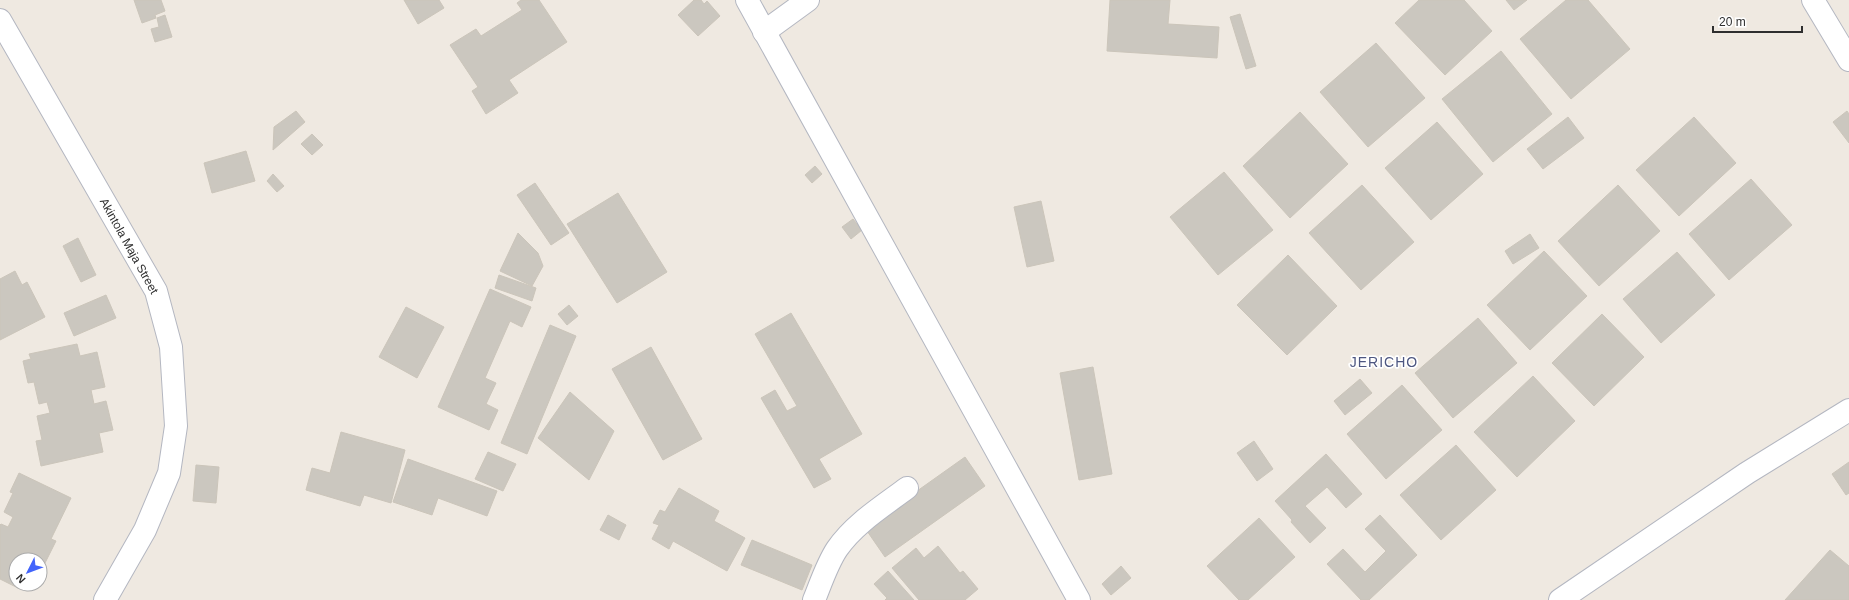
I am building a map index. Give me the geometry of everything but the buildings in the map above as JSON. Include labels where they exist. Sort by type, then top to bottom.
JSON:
[{"type":"street","points":[[747,0],[1079,600]]},
{"type":"street","points":[[764,32],[808,0]]},
{"type":"street","points":[[1813,0],[1849,60]]},
{"type":"street","name":"Akintola Maja Street","points":[[0,20],[156,291],[171,347],[176,426],[169,473],[145,530],[105,600]]},
{"type":"street","points":[[1560,600],[1747,473],[1849,410]]},
{"type":"street","points":[[814,600],[837,549],[849,535],[907,488]]},
{"type":"district","name":"JERICHO","points":[[1384,362]]}]
